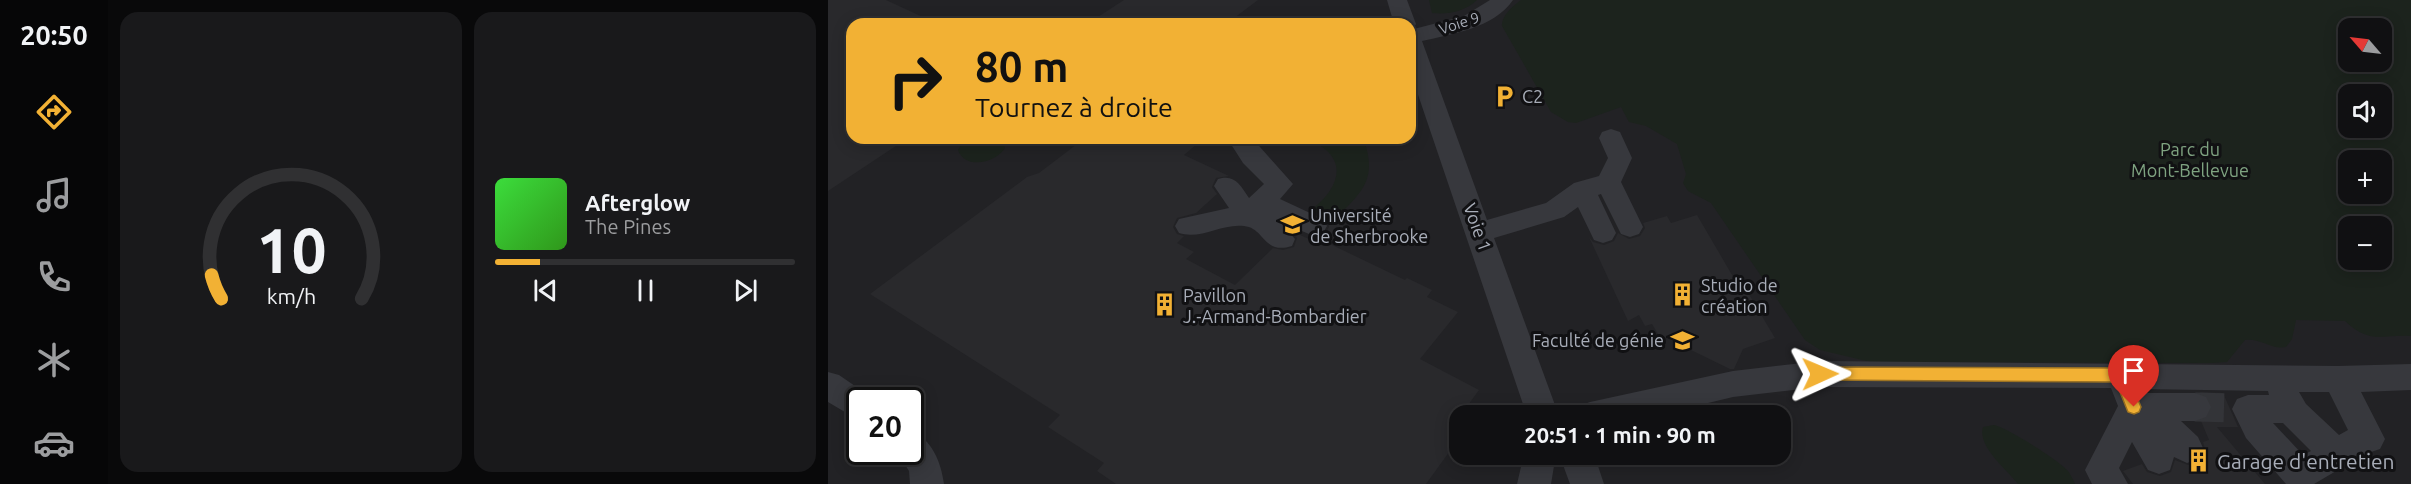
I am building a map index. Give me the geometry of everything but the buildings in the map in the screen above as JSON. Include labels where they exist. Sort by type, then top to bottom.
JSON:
[{"type":"lane","points":[[1397,0],[1403,18]]},
{"type":"lane","name":"Voie 9","points":[[1416,36],[1470,22],[1490,11],[1503,0]]},
{"type":"lane","name":"Voie 1","points":[[1416,55],[1539,405]]},
{"type":"lane","points":[[1480,232],[1555,210],[1583,190],[1608,182],[1620,158],[1611,138]]},
{"type":"lane","points":[[1188,226],[1254,208],[1280,184],[1252,158],[1243,144]]},
{"type":"lane","points":[[1608,182],[1630,227]]},
{"type":"lane","points":[[1227,186],[1254,208],[1270,227],[1274,236],[1282,239]]},
{"type":"lane","points":[[1583,190],[1604,233]]},
{"type":"lane","points":[[1254,208],[1314,226]]},
{"type":"lane","points":[[1639,405],[1733,384],[1808,375],[2121,375],[2277,379],[2411,377]]},
{"type":"lane","points":[[2121,375],[2150,447],[2173,454]]},
{"type":"lane","points":[[2277,379],[2291,409],[2336,454]]},
{"type":"lane","points":[[2291,409],[2239,408],[2300,475],[2361,439],[2369,440],[2338,379]]},
{"type":"lane","points":[[828,385],[846,397]]},
{"type":"lane","points":[[2134,407],[2195,407]]},
{"type":"lane","points":[[2111,484],[2101,470],[2134,407]]},
{"type":"lane","points":[[924,465],[927,484]]},
{"type":"lane","points":[[1534,484],[1538,465]]},
{"type":"lane","points":[[1582,465],[1587,484]]},
{"type":"shaded area","name":"Université de Sherbrooke","points":[[828,0],[1641,0],[2411,322],[2411,484],[828,484]]},
{"type":"green space","points":[[1429,0],[1477,0],[1473,4],[1450,13],[1432,13]]},
{"type":"green space","name":"Parc du Mont-Bellevue","points":[[1521,0],[2411,0],[2411,336],[2376,337],[2362,333],[2345,321],[2296,320],[2292,339],[2286,347],[2245,340],[2227,362],[2211,363],[1871,362],[1820,350],[1805,340],[1711,203],[1688,191],[1683,183],[1686,174],[1677,144],[1646,126],[1629,122],[1621,107],[1576,123],[1568,122],[1551,112],[1502,26],[1505,15]]},
{"type":"green space","points":[[962,144],[1003,144],[1005,148],[995,157],[981,162],[967,160],[958,150]]},
{"type":"green space","points":[[1318,144],[1365,144],[1369,166],[1368,176],[1359,194],[1333,221],[1311,210],[1330,190],[1335,180],[1337,170],[1328,152]]},
{"type":"green space","points":[[1994,425],[2021,438],[2055,460],[2068,471],[2075,484],[2018,484],[1984,442],[1983,427]]},
{"type":"tunnel","points":[[2195,407],[2230,408]]},
{"type":"place","name":"C2","points":[[1504,96]]},
{"type":"place","name":"Université de Sherbrooke","points":[[1292,225]]},
{"type":"place","name":"Studio de création","points":[[1683,295]]},
{"type":"place","name":"Pavillon J.-Armand-Bombardier","points":[[1165,305]]},
{"type":"place","name":"Faculté de génie","points":[[1682,340]]},
{"type":"place","name":"Garage d'entretien","points":[[2199,461]]},
{"type":"route","points":[[1820,374],[2121,375],[2134,407]]}]
